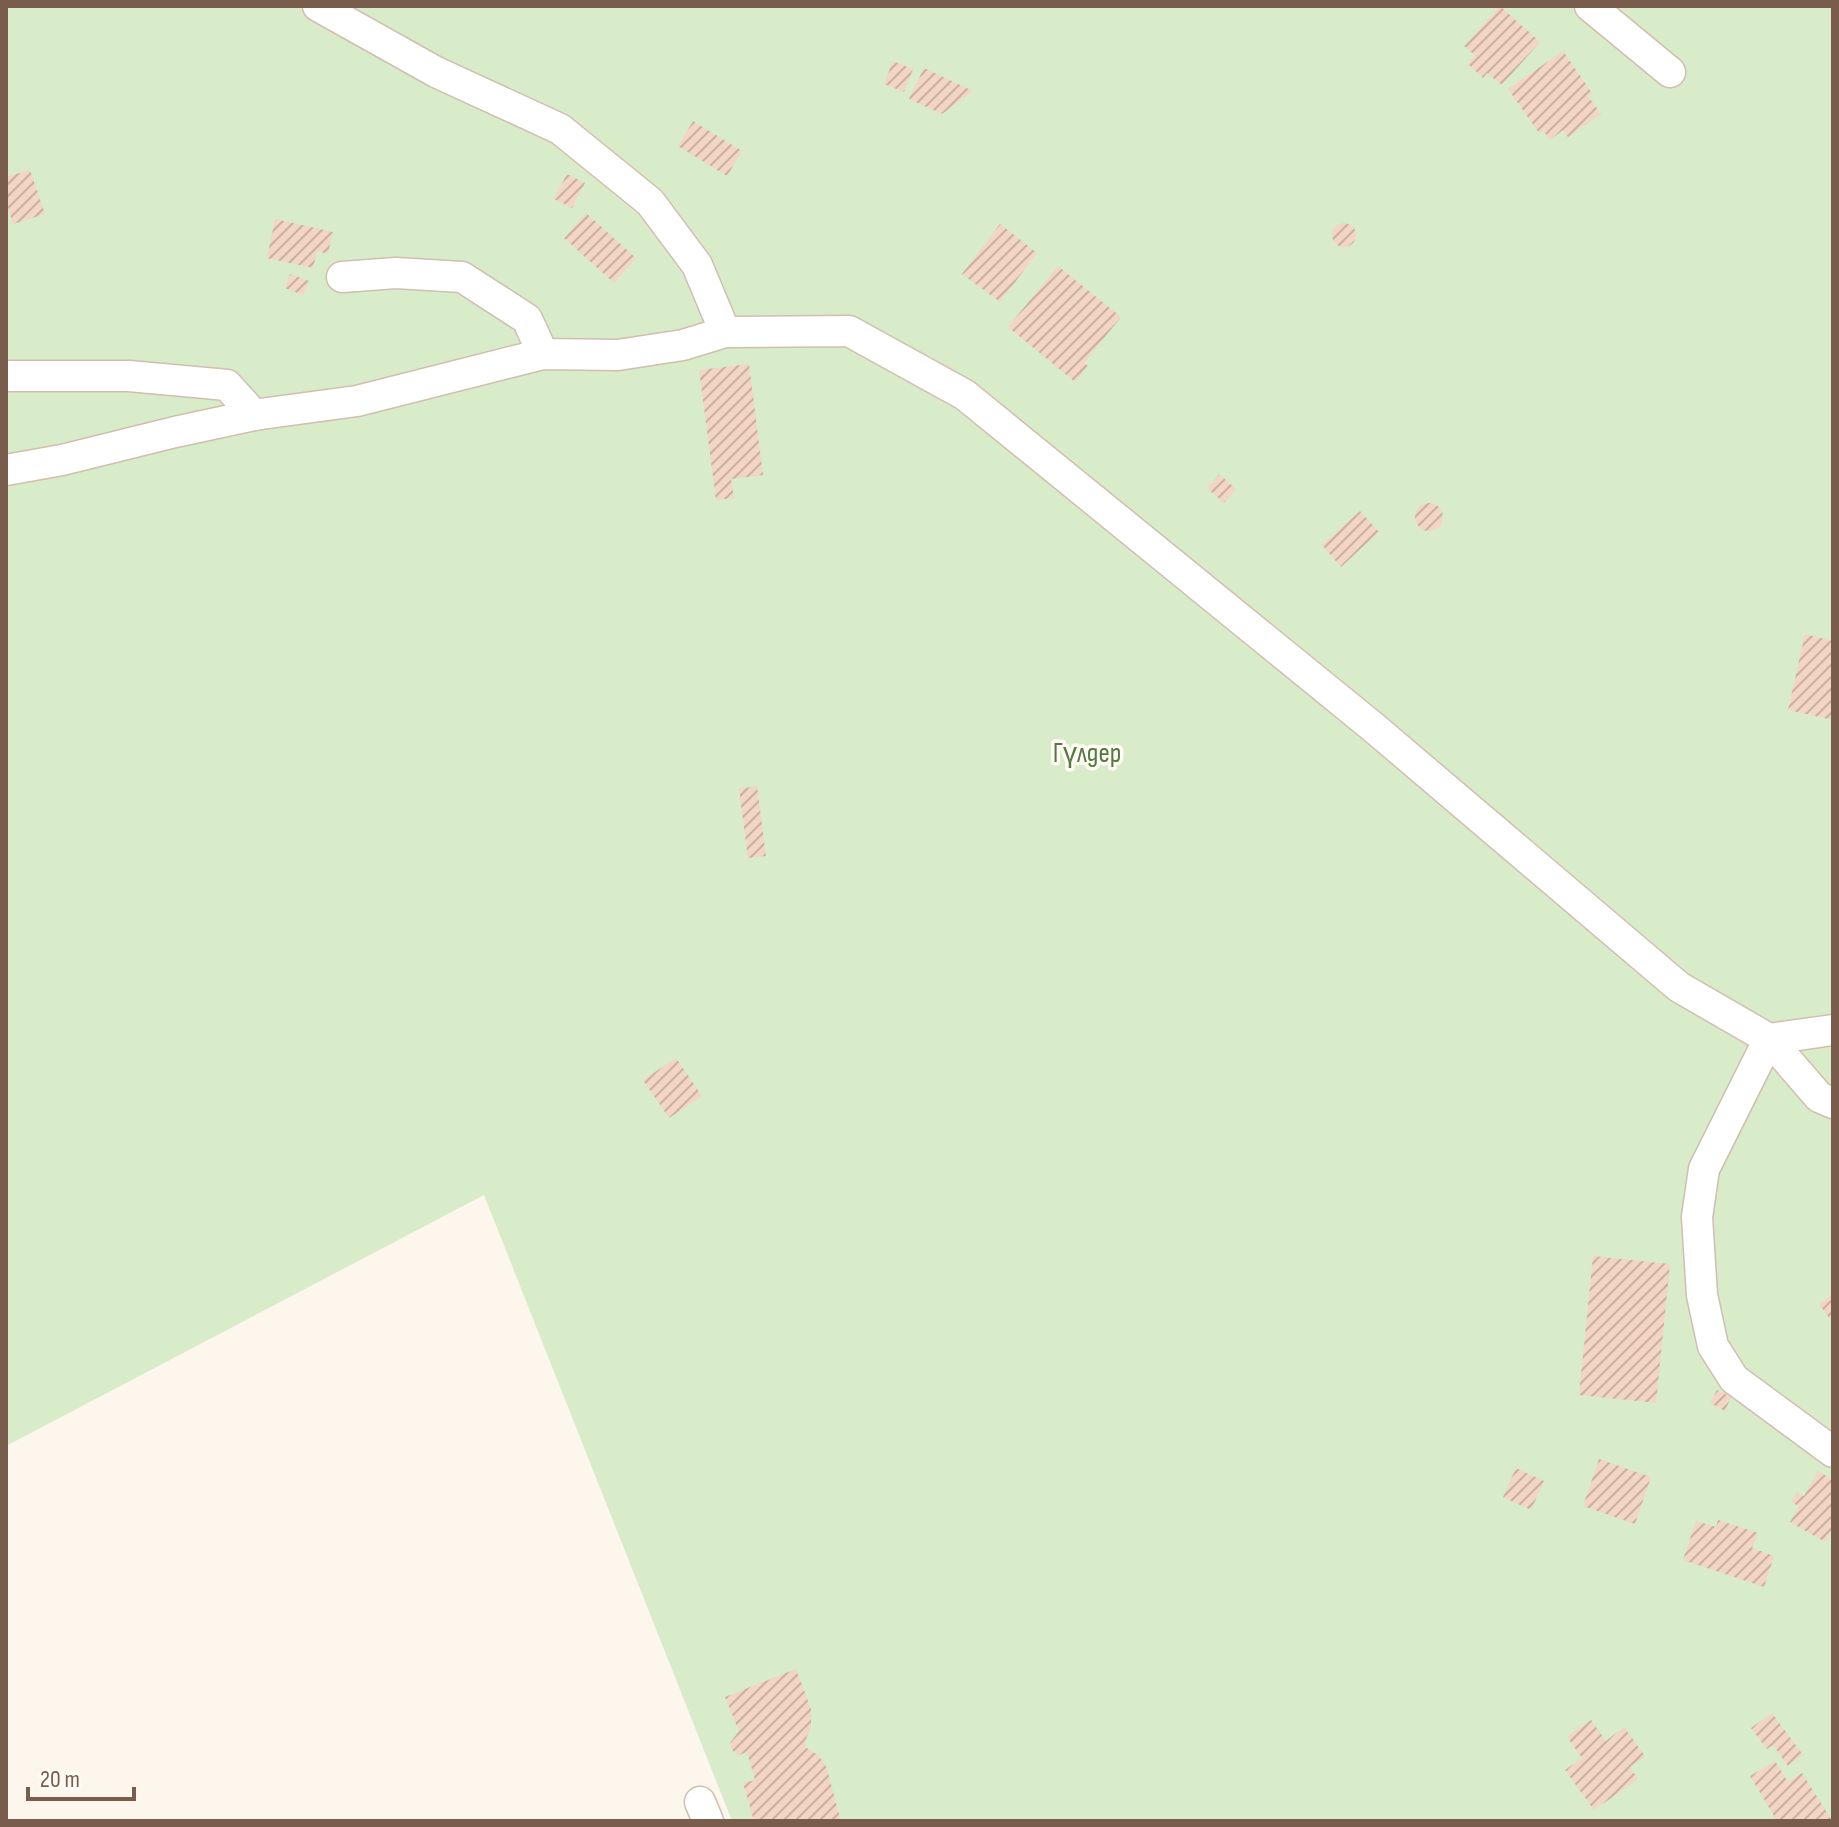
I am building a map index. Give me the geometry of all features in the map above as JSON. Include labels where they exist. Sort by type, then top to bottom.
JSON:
[{"type":"street","points":[[318,6],[436,72],[560,129],[572,138],[650,202],[697,265],[725,332]]},
{"type":"street","points":[[1590,6],[1670,72]]},
{"type":"street","points":[[342,277],[396,273],[462,277],[527,319],[543,354]]},
{"type":"street","points":[[6,470],[254,415],[357,401],[543,354],[618,355],[683,345],[725,332],[849,331],[965,395],[1373,727],[1679,987],[1769,1039],[1819,1097],[1833,1103]]},
{"type":"street","points":[[6,376],[129,376],[227,385],[254,415]]},
{"type":"street","points":[[1769,1039],[1833,1030]]},
{"type":"street","points":[[1769,1039],[1704,1169],[1697,1217],[1702,1295],[1713,1346],[1734,1379],[1833,1452]]},
{"type":"green space","name":"Гүлдер","points":[[6,6],[1833,6],[1833,1821],[732,1821],[484,1195],[6,1446]]},
{"type":"building","points":[[1500,6],[1540,42],[1502,85],[1487,73],[1483,78],[1468,64],[1475,55],[1464,46]]},
{"type":"building","points":[[1563,51],[1592,93],[1588,96],[1601,114],[1568,137],[1563,130],[1550,140],[1543,130],[1539,133],[1508,89]]},
{"type":"building","points":[[893,61],[913,69],[904,92],[884,84]]},
{"type":"building","points":[[924,68],[973,91],[942,114],[909,99]]},
{"type":"building","points":[[693,121],[742,151],[727,176],[678,146]]},
{"type":"building","points":[[30,170],[45,214],[13,224],[6,200],[6,177]]},
{"type":"building","points":[[567,174],[585,183],[572,208],[554,199]]},
{"type":"building","points":[[586,213],[636,258],[614,283],[564,238]]},
{"type":"building","points":[[275,219],[333,232],[328,254],[317,251],[313,268],[267,258]]},
{"type":"building","points":[[1344,223],[1352,227],[1356,235],[1352,243],[1344,247],[1336,243],[1332,235],[1336,227]]},
{"type":"building","points":[[1000,224],[1037,253],[1000,302],[962,274]]},
{"type":"building","points":[[1058,266],[1121,317],[1084,363],[1088,366],[1075,382],[1008,327]]},
{"type":"building","points":[[290,274],[309,281],[303,295],[285,288]]},
{"type":"building","points":[[749,364],[763,475],[731,479],[734,498],[716,500],[699,370]]},
{"type":"building","points":[[1219,474],[1236,489],[1224,503],[1207,488]]},
{"type":"building","points":[[1429,503],[1439,507],[1443,517],[1439,527],[1429,531],[1419,527],[1415,517],[1419,507]]},
{"type":"building","points":[[1360,511],[1379,532],[1341,567],[1322,545]]},
{"type":"building","points":[[1805,634],[1833,641],[1833,720],[1788,710]]},
{"type":"building","points":[[757,786],[766,856],[748,858],[739,789]]},
{"type":"building","points":[[676,1058],[702,1096],[669,1118],[643,1080]]},
{"type":"building","points":[[1593,1256],[1670,1264],[1656,1403],[1579,1395]]},
{"type":"building","points":[[1833,1294],[1833,1323],[1819,1304]]},
{"type":"building","points":[[1717,1390],[1731,1397],[1725,1411],[1710,1403]]},
{"type":"building","points":[[1599,1459],[1651,1477],[1635,1524],[1583,1506]]},
{"type":"building","points":[[1516,1468],[1544,1481],[1531,1510],[1503,1497]]},
{"type":"building","points":[[1818,1471],[1833,1480],[1833,1527],[1825,1542],[1790,1522],[1799,1506],[1791,1502],[1797,1492],[1804,1496]]},
{"type":"building","points":[[1718,1520],[1758,1533],[1752,1548],[1774,1556],[1764,1587],[1683,1560],[1696,1521],[1716,1527]]},
{"type":"building","points":[[796,1669],[811,1709],[811,1728],[805,1747],[818,1755],[826,1766],[841,1821],[754,1821],[743,1783],[755,1780],[747,1752],[739,1755],[732,1750],[730,1743],[739,1731],[725,1697]]},
{"type":"building","points":[[1772,1713],[1803,1755],[1788,1766],[1773,1745],[1767,1749],[1751,1728]]},
{"type":"building","points":[[1591,1720],[1606,1741],[1624,1727],[1645,1756],[1630,1767],[1638,1779],[1594,1810],[1565,1770],[1582,1758],[1567,1737]]},
{"type":"building","points":[[1775,1761],[1788,1782],[1802,1773],[1831,1819],[1777,1821],[1750,1776]]}]
